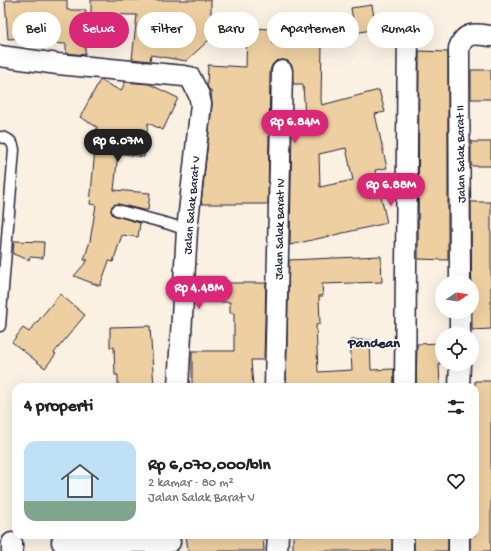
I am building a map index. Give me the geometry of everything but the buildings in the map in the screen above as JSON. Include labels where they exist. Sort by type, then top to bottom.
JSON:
[{"type":"street","name":"Jalan Salak Barat II","points":[[460,275],[459,48],[462,40],[482,35]]},
{"type":"street","points":[[405,383],[408,48]]},
{"type":"street","name":"Jalan Salak Barat V","points":[[0,56],[58,64],[190,77],[200,95],[200,104],[180,228],[178,383]]},
{"type":"street","name":"Jalan Salak Barat IV","points":[[275,383],[282,71]]},
{"type":"street","points":[[459,383],[460,371]]},
{"type":"street","points":[[278,539],[278,551]]},
{"type":"street","points":[[403,539],[403,551]]},
{"type":"street","points":[[459,539],[459,551]]},
{"type":"street","points":[[62,543],[170,543]]},
{"type":"lane","points":[[0,137],[10,141],[13,144],[14,150],[0,326]]},
{"type":"lane","points":[[117,210],[180,228]]},
{"type":"district","name":"Pandean","points":[[374,342]]}]
